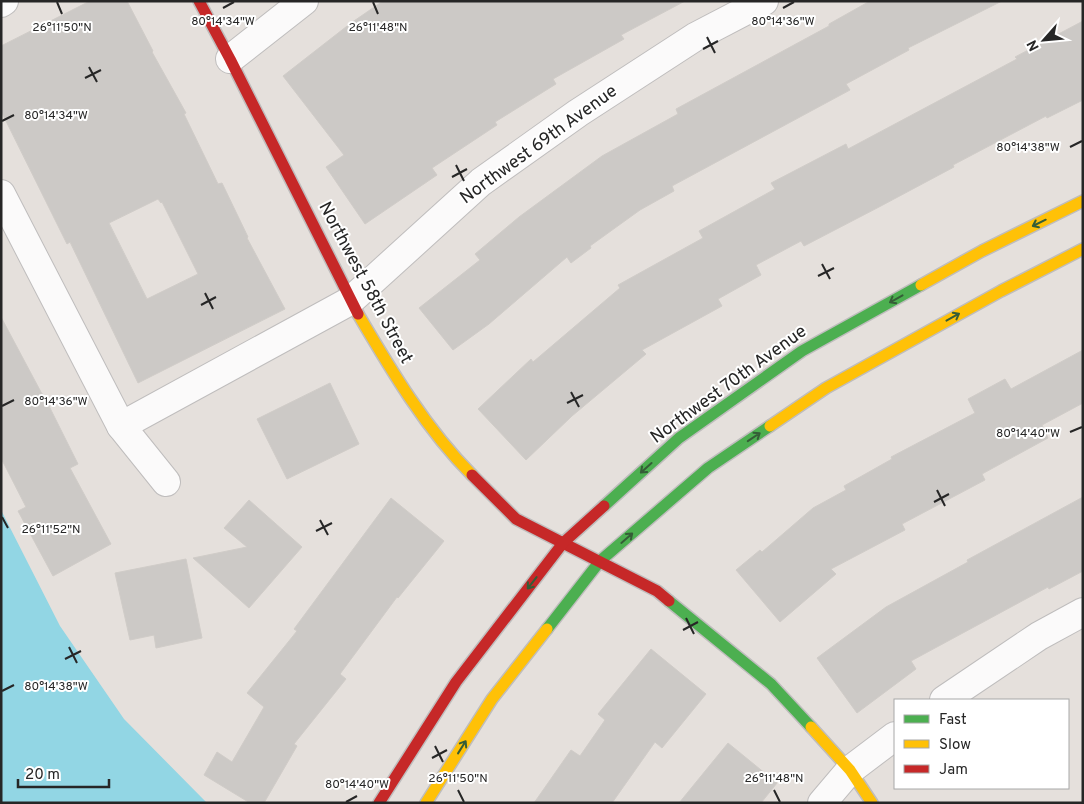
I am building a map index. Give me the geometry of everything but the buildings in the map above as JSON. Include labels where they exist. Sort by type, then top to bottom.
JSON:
[{"type":"street","name":"Northwest 58th Street","points":[[199,1],[230,59],[350,301],[394,375],[454,457],[516,519],[657,591],[771,684],[850,770],[872,803]]},
{"type":"street","points":[[230,59],[304,1]]},
{"type":"street","name":"Northwest 69th Avenue","points":[[121,426],[350,301],[482,182],[578,113],[695,37],[764,1]]},
{"type":"street","points":[[1,194],[121,426],[166,482]]},
{"type":"street","name":"Northwest 70th Avenue","points":[[379,803],[456,682],[563,543],[679,438],[802,351],[982,251],[1083,201]]},
{"type":"street","points":[[426,803],[492,699],[600,561],[708,468],[826,388],[1002,291],[1083,249]]},
{"type":"street","points":[[945,699],[1039,636],[1083,612]]},
{"type":"street","points":[[822,803],[850,770],[894,737]]},
{"type":"water","points":[[1,510],[60,626],[124,719],[207,803],[1,803]]},
{"type":"traffic: fast","points":[[604,506],[679,438],[802,351],[921,285]]},
{"type":"traffic: fast","points":[[547,629],[600,561],[708,468],[770,426]]},
{"type":"traffic: fast","points":[[669,601],[771,684],[811,727]]},
{"type":"traffic: slow","points":[[921,285],[982,251],[1083,201]]},
{"type":"traffic: slow","points":[[770,426],[826,388],[1001,291],[1083,249]]},
{"type":"traffic: slow","points":[[358,314],[424,419],[472,475]]},
{"type":"traffic: slow","points":[[426,803],[492,699],[547,629]]},
{"type":"traffic: slow","points":[[811,727],[850,770],[872,803]]},
{"type":"traffic: jam","points":[[199,1],[358,314]]},
{"type":"traffic: jam","points":[[472,475],[516,519],[657,591],[669,601]]},
{"type":"traffic: jam","points":[[379,803],[456,682],[563,543],[604,506]]}]
